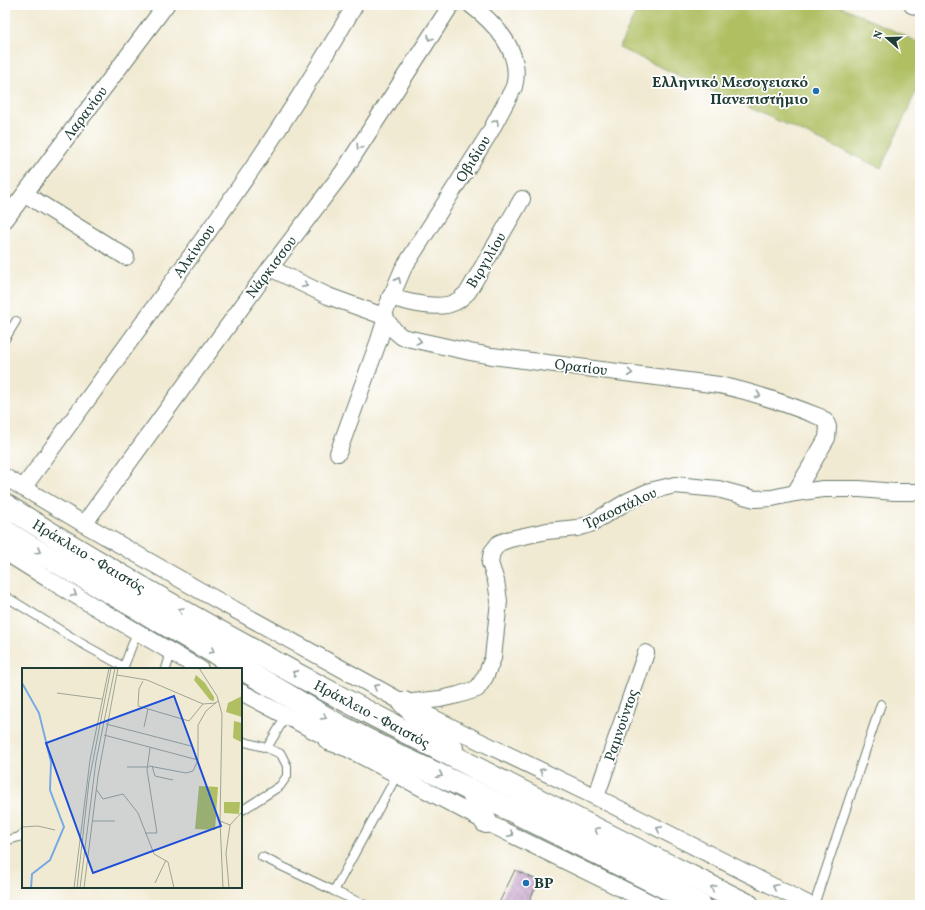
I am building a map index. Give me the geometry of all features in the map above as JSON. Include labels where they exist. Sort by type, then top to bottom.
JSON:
[{"type":"main road","name":"Ηράκλειο - Φαιστός","points":[[5,505],[79,551],[227,636],[472,767],[748,905]]},
{"type":"main road","name":"Ηράκλειο - Φαιστός","points":[[5,531],[240,668]]},
{"type":"main road","name":"Ηράκλειο - Φαιστός","points":[[242,669],[340,726],[402,767],[471,790],[700,905]]},
{"type":"main road","points":[[404,703],[472,767]]},
{"type":"main road","points":[[329,739],[369,752],[402,767]]},
{"type":"main road","points":[[471,790],[486,822]]},
{"type":"street","name":"Λαρανίου","points":[[5,220],[166,5]]},
{"type":"street","name":"Νάρκισσου","points":[[84,524],[270,268],[343,172],[451,5]]},
{"type":"street","name":"Οβιδίου","points":[[338,453],[379,340],[390,297],[403,269],[490,134],[514,87],[516,79],[516,66],[508,45],[494,25],[471,5]]},
{"type":"street","points":[[912,5],[920,8]]},
{"type":"street","name":"Αλκίνοου","points":[[23,488],[167,290],[254,165],[354,8]]},
{"type":"street","points":[[25,194],[126,257]]},
{"type":"street","name":"Βιργιλίου","points":[[390,297],[407,302],[428,305],[442,305],[456,302],[468,292],[522,199]]},
{"type":"street","points":[[270,268],[328,296],[384,317]]},
{"type":"street","name":"Ορατίου","points":[[384,317],[402,337],[449,348],[492,356],[719,385],[755,394],[820,417],[826,422],[828,427],[826,438],[795,493]]},
{"type":"street","points":[[5,477],[199,590],[404,703],[596,797],[810,905]]},
{"type":"street","name":"Τραοστάλου","points":[[404,703],[458,696],[477,689],[485,677],[493,658],[499,601],[496,582],[490,563],[492,552],[499,543],[547,530],[577,528],[590,524],[628,501],[650,491],[675,485],[718,489],[755,499],[772,498],[823,489],[920,492]]},
{"type":"street","points":[[5,552],[198,668]]},
{"type":"street","name":"Ραμνούντος","points":[[596,797],[646,653]]},
{"type":"street","points":[[242,693],[329,739]]},
{"type":"street","points":[[402,767],[486,822],[655,905]]},
{"type":"lane","points":[[5,339],[16,321]]},
{"type":"lane","points":[[5,596],[124,668],[137,632]]},
{"type":"lane","points":[[166,668],[171,652]]},
{"type":"lane","points":[[814,905],[881,704]]},
{"type":"lane","points":[[267,748],[286,716]]},
{"type":"lane","points":[[242,741],[267,748],[281,754],[287,766],[287,776],[280,786],[242,810]]},
{"type":"lane","points":[[334,891],[402,767]]},
{"type":"lane","points":[[5,841],[22,835]]},
{"type":"lane","points":[[262,857],[365,905]]},
{"type":"green space","name":"Ελληνικό Μεσογειακό Πανεπιστήμιο","points":[[639,5],[838,5],[920,43],[920,83],[881,168],[619,48]]},
{"type":"building","points":[[515,870],[539,881],[527,905],[498,905]]},
{"type":"place","name":"Ελληνικό Μεσογειακό Πανεπιστήμιο","points":[[816,91]]},
{"type":"place","name":"BP","points":[[526,883]]}]
